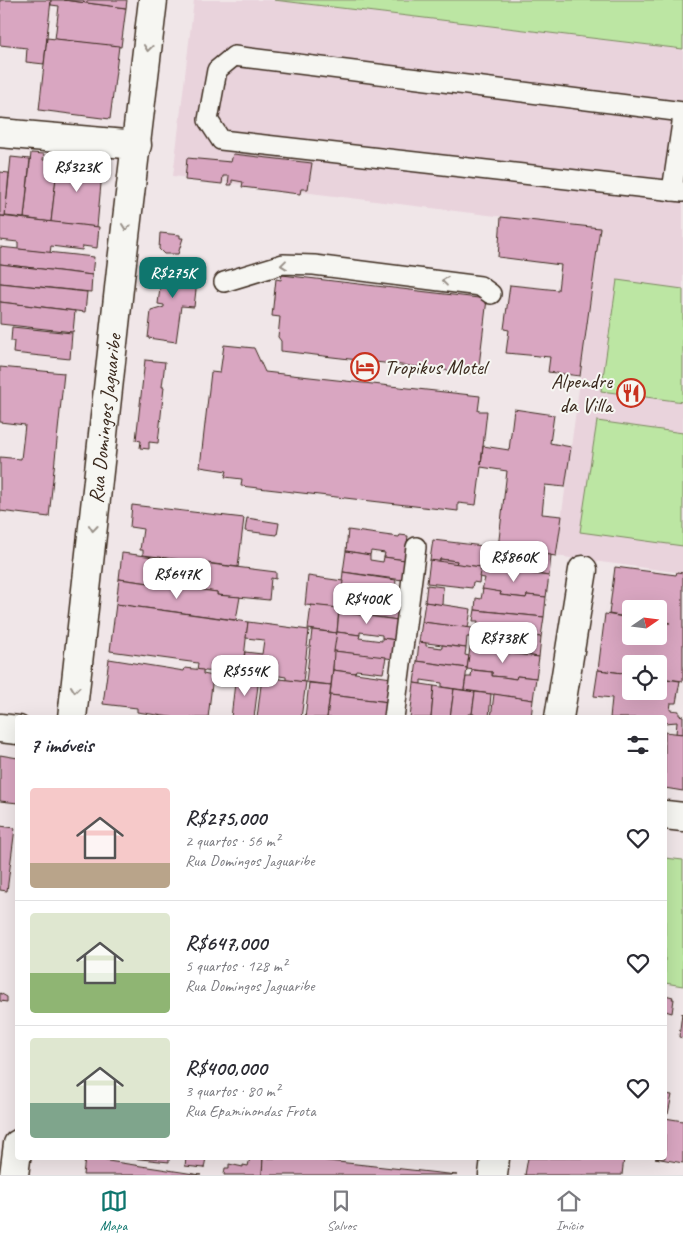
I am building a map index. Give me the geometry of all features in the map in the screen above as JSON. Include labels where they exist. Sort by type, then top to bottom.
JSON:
[{"type":"street","name":"Rua Domingos Jaguaribe","points":[[72,715],[116,308],[153,0]]},
{"type":"street","points":[[0,133],[137,145]]},
{"type":"street","points":[[559,715],[583,570]]},
{"type":"street","points":[[0,728],[15,730]]},
{"type":"street","points":[[667,815],[683,818]]},
{"type":"street","points":[[14,1175],[16,1160]]},
{"type":"street","points":[[493,1175],[495,1160]]},
{"type":"lane","points":[[683,112],[234,56],[217,70],[208,120],[221,140],[678,192],[683,116]]},
{"type":"lane","points":[[224,282],[283,264],[306,264],[480,286],[491,294]]},
{"type":"lane","points":[[394,715],[416,546]]},
{"type":"shaded area","name":"Alpendre da Villa","points":[[194,0],[274,0],[683,49],[683,573],[556,556],[601,229],[173,176]]},
{"type":"green space","points":[[274,0],[683,0],[683,49]]},
{"type":"green space","points":[[617,280],[683,289],[683,402],[601,391]]},
{"type":"green space","points":[[597,421],[683,433],[683,546],[580,532]]},
{"type":"green space","points":[[667,858],[683,860],[683,986],[667,983]]},
{"type":"building","points":[[0,0],[51,0],[44,64],[26,62],[27,48],[0,45]]},
{"type":"building","points":[[51,0],[126,8],[121,47],[55,39],[59,6],[51,5]]},
{"type":"building","points":[[64,0],[127,0],[126,8]]},
{"type":"building","points":[[47,38],[119,46],[110,119],[39,110]]},
{"type":"building","points":[[31,153],[44,154],[43,160],[58,161],[51,222],[24,218]]},
{"type":"building","points":[[233,154],[312,163],[308,189],[301,189],[300,194],[242,187],[243,182],[232,180],[232,185],[228,185],[229,176],[223,176],[222,184],[185,180],[187,158],[231,162]]},
{"type":"building","points":[[11,157],[30,159],[24,218],[5,216]]},
{"type":"building","points":[[58,159],[103,162],[97,227],[51,222]]},
{"type":"building","points":[[0,172],[9,173],[5,216],[0,216]]},
{"type":"building","points":[[0,216],[99,227],[97,248],[83,246],[82,250],[51,246],[50,253],[18,249],[18,242],[0,240]]},
{"type":"building","points":[[501,217],[600,228],[580,376],[548,372],[550,357],[506,353],[509,330],[504,329],[510,285],[558,290],[561,265],[498,257]]},
{"type":"building","points":[[160,233],[180,235],[180,238],[183,238],[178,254],[164,254],[159,249]]},
{"type":"building","points":[[0,247],[94,257],[92,275],[0,264]]},
{"type":"building","points":[[179,261],[199,264],[194,307],[181,306],[176,342],[148,338],[151,311],[164,307],[164,305],[158,304],[163,262],[179,264]]},
{"type":"building","points":[[0,264],[92,275],[91,292],[0,283]]},
{"type":"building","points":[[282,275],[487,299],[478,374],[281,351],[281,341],[278,337],[280,317],[272,316],[276,279],[281,280]]},
{"type":"building","points":[[0,283],[87,292],[85,312],[0,302]]},
{"type":"building","points":[[0,302],[75,311],[73,332],[0,324]]},
{"type":"building","points":[[12,327],[72,333],[70,359],[13,353],[14,341],[11,341]]},
{"type":"building","points":[[224,345],[254,348],[265,372],[480,396],[478,411],[487,411],[483,446],[509,450],[514,409],[554,415],[550,443],[571,447],[565,487],[545,485],[542,514],[562,516],[556,556],[498,548],[507,471],[481,467],[476,505],[458,503],[458,511],[241,486],[242,479],[225,477],[227,471],[200,467],[211,372],[220,373]]},
{"type":"building","points":[[145,360],[165,362],[158,443],[149,442],[149,449],[140,448],[141,441],[136,440]]},
{"type":"building","points":[[0,367],[64,373],[49,517],[0,511],[0,457],[21,459],[25,425],[0,422]]},
{"type":"building","points":[[132,505],[244,518],[238,567],[143,555],[143,550],[140,550],[143,529],[130,527]]},
{"type":"building","points":[[247,518],[279,523],[277,535],[245,531]]},
{"type":"building","points":[[348,530],[399,537],[400,535],[408,536],[405,560],[384,557],[385,553],[371,551],[370,555],[346,551]]},
{"type":"building","points":[[433,540],[483,546],[481,567],[456,564],[457,561],[440,559],[440,562],[430,560]]},
{"type":"building","points":[[483,546],[506,550],[505,554],[532,558],[532,553],[551,555],[549,576],[481,567]]},
{"type":"building","points":[[346,551],[370,555],[370,560],[383,562],[384,557],[405,560],[403,580],[343,572]]},
{"type":"building","points":[[122,553],[276,572],[276,579],[271,578],[269,600],[217,595],[217,592],[119,579]]},
{"type":"building","points":[[440,559],[457,561],[456,564],[440,562]]},
{"type":"building","points":[[430,560],[481,567],[479,583],[473,582],[472,588],[427,583]]},
{"type":"building","points":[[481,567],[549,576],[546,597],[527,595],[526,598],[500,595],[501,592],[482,590],[485,578],[479,577]]},
{"type":"building","points":[[615,567],[676,575],[677,572],[683,573],[683,681],[667,679],[667,655],[622,655],[622,673],[598,670],[605,614],[622,617],[622,645],[668,645],[668,600],[622,600],[622,616],[609,614]]},
{"type":"building","points":[[343,572],[396,580],[394,597],[366,593],[365,596],[341,592]]},
{"type":"building","points":[[308,576],[343,581],[339,608],[305,605]]},
{"type":"building","points":[[119,579],[217,592],[217,595],[240,597],[236,620],[116,604]]},
{"type":"building","points":[[427,585],[443,587],[442,605],[425,602]]},
{"type":"building","points":[[483,589],[501,592],[500,595],[526,598],[527,595],[546,597],[544,617],[475,610],[476,598],[481,599]]},
{"type":"building","points":[[341,592],[365,596],[364,599],[387,602],[388,599],[400,601],[398,620],[339,612]]},
{"type":"building","points":[[425,602],[471,609],[468,628],[422,622]]},
{"type":"building","points":[[116,604],[248,622],[242,675],[197,670],[198,663],[110,651]]},
{"type":"building","points":[[311,605],[339,608],[337,633],[308,629]]},
{"type":"building","points":[[475,610],[544,617],[541,637],[522,635],[522,632],[496,628],[496,631],[477,629],[478,621],[473,621]]},
{"type":"building","points":[[339,612],[398,620],[396,640],[382,638],[382,635],[360,632],[360,635],[337,632]]},
{"type":"building","points":[[248,622],[309,630],[303,682],[286,680],[286,677],[242,670],[245,652],[262,654],[264,640],[246,638]]},
{"type":"building","points":[[422,622],[472,628],[471,637],[467,637],[466,648],[419,642]]},
{"type":"building","points":[[496,628],[522,632],[522,635],[541,637],[539,657],[470,648],[471,637],[476,637],[477,629],[496,631]]},
{"type":"building","points":[[312,630],[337,633],[331,685],[306,682]]},
{"type":"building","points":[[337,632],[360,635],[359,638],[382,641],[382,638],[396,640],[394,659],[334,651]]},
{"type":"building","points":[[419,642],[426,643],[426,646],[442,648],[442,645],[466,648],[465,655],[469,656],[467,668],[417,661]]},
{"type":"building","points":[[470,648],[539,657],[536,678],[517,676],[516,679],[492,676],[492,672],[467,669]]},
{"type":"building","points":[[334,651],[386,657],[383,673],[356,670],[355,673],[333,670]]},
{"type":"building","points":[[109,659],[184,671],[185,668],[203,670],[203,674],[213,676],[208,715],[157,715],[137,712],[137,708],[103,704]]},
{"type":"building","points":[[417,661],[467,668],[464,690],[442,687],[442,683],[421,680],[421,684],[414,683]]},
{"type":"building","points":[[333,670],[392,678],[389,702],[330,695]]},
{"type":"building","points":[[472,670],[492,672],[492,676],[516,679],[517,676],[536,678],[533,700],[464,690],[466,677],[471,677]]},
{"type":"building","points":[[598,670],[622,673],[622,700],[667,700],[667,679],[680,681],[676,703],[671,703],[670,710],[679,711],[679,715],[683,716],[683,734],[676,734],[677,722],[667,723],[667,715],[610,715],[612,698],[594,696]]},
{"type":"building","points":[[236,674],[259,677],[254,715],[231,715]]},
{"type":"building","points":[[262,677],[306,682],[301,715],[257,715]]},
{"type":"building","points":[[309,683],[331,685],[327,715],[305,715]]},
{"type":"building","points":[[414,683],[434,686],[431,715],[410,715]]},
{"type":"building","points":[[434,686],[454,689],[450,715],[431,715]]},
{"type":"building","points":[[454,689],[475,692],[472,714],[450,715]]},
{"type":"building","points":[[475,692],[491,694],[489,715],[472,714]]},
{"type":"building","points":[[494,694],[533,700],[531,715],[491,715]]},
{"type":"building","points":[[330,695],[389,702],[387,715],[327,715]]},
{"type":"building","points":[[667,732],[683,734],[683,791],[667,788]]},
{"type":"building","points":[[0,755],[15,758],[15,803],[0,801]]},
{"type":"building","points":[[0,826],[15,828],[7,891],[0,890]]},
{"type":"building","points":[[0,993],[7,997],[7,1002],[0,1001]]},
{"type":"building","points":[[667,996],[674,999],[672,1013],[667,1012]]},
{"type":"building","points":[[683,1014],[683,1038],[679,1037]]},
{"type":"building","points":[[667,1094],[672,1095],[667,1114]]},
{"type":"building","points":[[667,1118],[683,1121],[683,1163],[666,1160]]},
{"type":"building","points":[[85,1160],[101,1160],[201,1175],[83,1175]]},
{"type":"building","points":[[150,1160],[169,1160],[169,1162]]},
{"type":"building","points":[[186,1160],[206,1160],[204,1168],[185,1166]]},
{"type":"building","points":[[250,1160],[263,1160],[262,1175],[224,1175],[225,1168],[229,1168],[229,1164],[243,1167],[243,1165],[248,1166]]},
{"type":"building","points":[[263,1160],[319,1160],[457,1175],[262,1175]]},
{"type":"building","points":[[528,1160],[624,1160],[622,1175],[525,1175]]},
{"type":"place","name":"Tropikus Motel","points":[[365,367]]},
{"type":"place","name":"Alpendre da Villa","points":[[631,393]]}]
